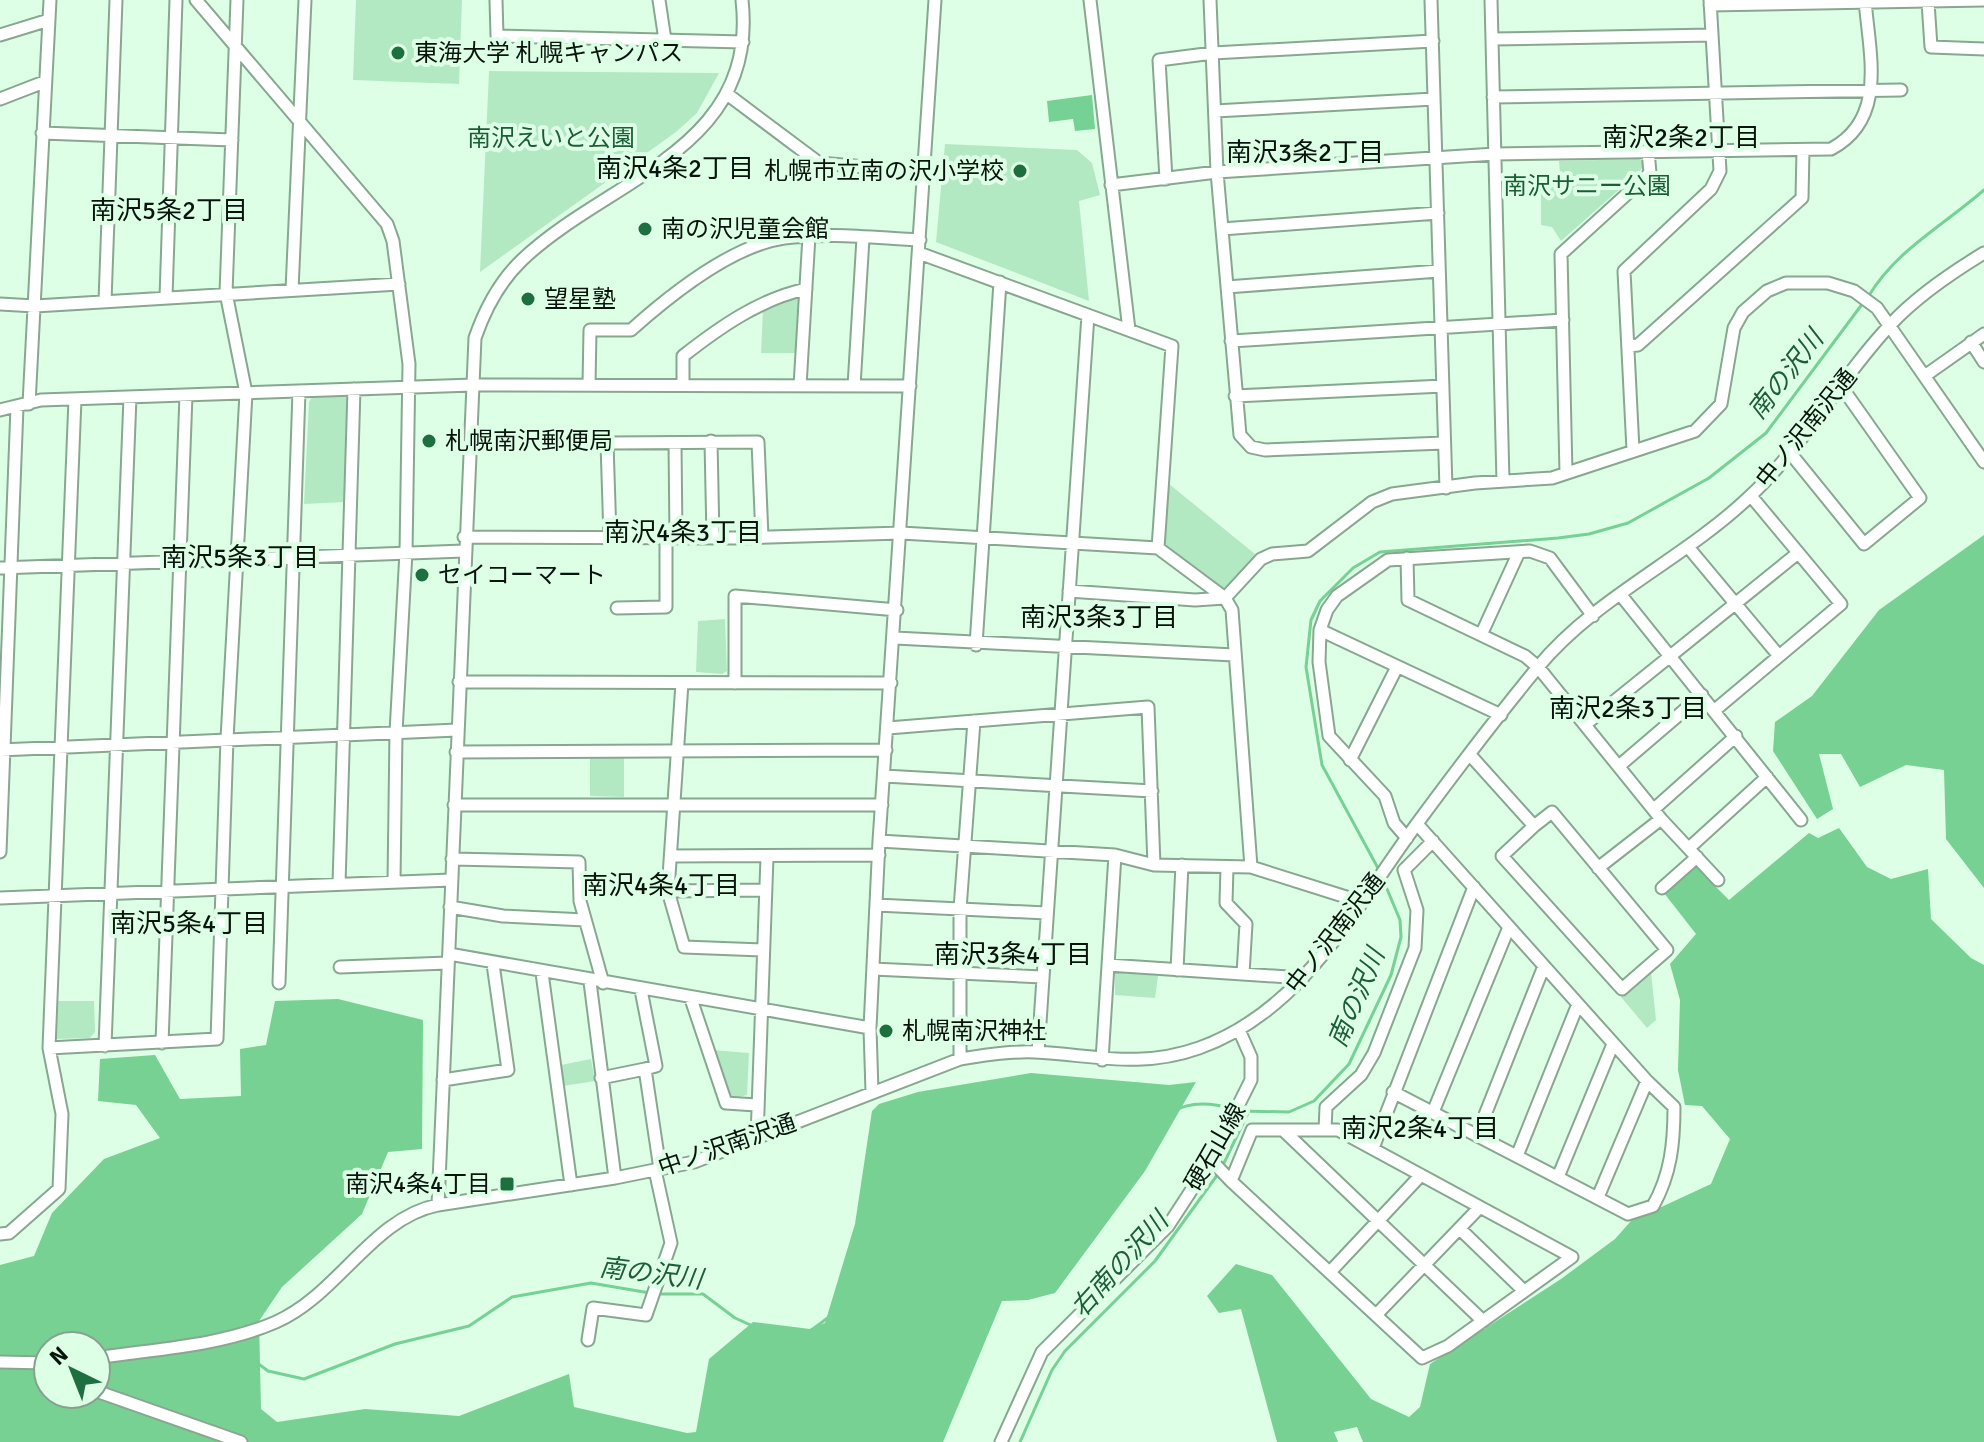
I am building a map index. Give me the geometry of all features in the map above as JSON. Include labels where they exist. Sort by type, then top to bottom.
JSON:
[{"type":"street","points":[[0,852],[6,568],[35,306],[50,0]]},
{"type":"street","points":[[105,301],[116,0]]},
{"type":"street","points":[[166,297],[176,0]]},
{"type":"street","points":[[196,0],[387,224],[399,284],[409,387],[406,552],[396,732],[394,881]]},
{"type":"street","points":[[49,1048],[217,1039],[227,739],[246,393],[226,293],[237,0]]},
{"type":"street","points":[[292,290],[305,0]]},
{"type":"street","points":[[496,0],[497,36],[743,42]]},
{"type":"street","points":[[659,0],[665,40]]},
{"type":"street","points":[[438,1205],[464,537],[475,338],[484,310],[511,272],[544,242],[682,148],[704,127],[727,94],[743,42],[742,0]]},
{"type":"street","points":[[872,1092],[870,1028],[879,841],[897,610],[935,0]]},
{"type":"street","points":[[1090,0],[1129,330]]},
{"type":"street","points":[[1210,0],[1217,172],[1240,435],[1251,447],[1265,450],[1444,443]]},
{"type":"street","points":[[1431,0],[1446,488]]},
{"type":"street","points":[[1491,0],[1503,481]]},
{"type":"street","points":[[1633,450],[1624,271],[1711,189],[1720,171],[1710,3],[1984,0]]},
{"type":"street","points":[[1111,185],[1217,172],[1495,154],[1719,149],[1822,151],[1844,142],[1861,125],[1872,89],[1865,2]]},
{"type":"street","points":[[1928,2],[1931,47],[1984,49]]},
{"type":"street","points":[[0,35],[49,20]]},
{"type":"street","points":[[1492,39],[1712,35]]},
{"type":"street","points":[[1166,179],[1159,60],[1213,53],[1433,41]]},
{"type":"street","points":[[0,99],[44,82]]},
{"type":"street","points":[[1493,97],[1901,90]]},
{"type":"street","points":[[727,94],[819,163],[925,172]]},
{"type":"street","points":[[1215,111],[1434,99]]},
{"type":"street","points":[[42,133],[232,140]]},
{"type":"street","points":[[1628,346],[1638,345],[1802,198],[1803,150]]},
{"type":"street","points":[[1566,473],[1561,254],[1650,173],[1648,151]]},
{"type":"street","points":[[1222,229],[1438,213]]},
{"type":"street","points":[[589,385],[590,330],[631,330],[659,305],[743,252],[780,239],[809,236],[920,240]]},
{"type":"street","points":[[800,386],[809,236]]},
{"type":"street","points":[[854,386],[863,238]]},
{"type":"street","points":[[919,253],[1172,346],[1158,548]]},
{"type":"street","name":"中ノ沢南沢通","points":[[112,1356],[221,1339],[278,1322],[322,1291],[393,1226],[418,1209],[615,1178],[694,1162],[960,1059],[999,1052],[1038,1052],[1102,1060],[1160,1058],[1199,1048],[1239,1030],[1290,993],[1303,978],[1417,824],[1560,642],[1751,496],[1791,454],[1891,323],[1949,275],[1984,253]]},
{"type":"street","points":[[1227,287],[1439,271]]},
{"type":"street","points":[[1069,591],[1195,600],[1225,598],[1261,559],[1272,554],[1308,551],[1372,502],[1392,494],[1552,478],[1695,431],[1713,417],[1721,404],[1734,328],[1743,312],[1767,291],[1786,283],[1807,281],[1854,291],[1877,308],[1891,323],[1984,462]]},
{"type":"street","points":[[976,645],[1000,282]]},
{"type":"street","points":[[0,304],[35,306],[399,284]]},
{"type":"street","points":[[683,385],[683,356],[712,334],[763,305],[806,289]]},
{"type":"street","points":[[1038,1052],[1088,315]]},
{"type":"street","points":[[1231,341],[1563,320]]},
{"type":"street","points":[[1926,375],[1984,334]]},
{"type":"street","points":[[1971,342],[1984,362]]},
{"type":"street","points":[[0,410],[41,400],[473,385],[910,386]]},
{"type":"street","points":[[1235,396],[1443,386]]},
{"type":"street","points":[[1791,454],[1864,544],[1920,498],[1841,386]]},
{"type":"street","points":[[339,884],[354,389]]},
{"type":"street","points":[[279,983],[299,391]]},
{"type":"street","points":[[162,1043],[186,395]]},
{"type":"street","points":[[105,1046],[130,397]]},
{"type":"street","points":[[0,1234],[9,1233],[59,1189],[62,1114],[49,1048],[75,399]]},
{"type":"street","points":[[610,537],[607,443],[711,441],[758,442],[762,537]]},
{"type":"street","points":[[711,441],[713,538]]},
{"type":"street","points":[[617,608],[666,607],[675,443]]},
{"type":"street","points":[[1715,710],[1841,604],[1751,496]]},
{"type":"street","points":[[464,537],[713,538],[901,533],[1158,548],[1225,598],[1232,610],[1251,867]]},
{"type":"street","points":[[1688,547],[1779,656]]},
{"type":"street","points":[[6,568],[464,551]]},
{"type":"street","points":[[1403,843],[1385,796],[1329,736],[1319,662],[1320,630],[1337,596],[1388,560],[1530,551],[1550,558],[1593,616]]},
{"type":"street","points":[[1481,635],[1519,552]]},
{"type":"street","points":[[1586,724],[1798,553]]},
{"type":"street","points":[[1407,558],[1408,600],[1525,656],[1538,667],[1657,814],[1718,880]]},
{"type":"street","points":[[1620,594],[1801,820]]},
{"type":"street","points":[[735,683],[735,596],[897,610]]},
{"type":"street","points":[[1320,630],[1501,715]]},
{"type":"street","points":[[895,638],[976,645],[1234,655]]},
{"type":"street","points":[[1350,760],[1397,667]]},
{"type":"street","points":[[459,682],[891,683]]},
{"type":"street","points":[[682,683],[668,891],[684,947],[762,950]]},
{"type":"street","points":[[1619,766],[1702,695]]},
{"type":"street","points":[[888,728],[1148,707],[1154,865]]},
{"type":"street","points":[[960,1059],[960,909],[974,721]]},
{"type":"street","points":[[1,750],[457,730]]},
{"type":"street","points":[[1598,868],[1736,736]]},
{"type":"street","points":[[456,752],[886,750]]},
{"type":"street","points":[[1471,756],[1534,826]]},
{"type":"street","points":[[884,776],[1055,788],[1152,791]]},
{"type":"street","points":[[1662,888],[1767,777]]},
{"type":"street","points":[[454,805],[882,805]]},
{"type":"street","points":[[1552,812],[1667,950],[1622,989],[1502,856],[1534,826],[1552,812]]},
{"type":"street","points":[[1393,1092],[1628,1214],[1653,1206],[1665,1185],[1674,1144],[1674,1107],[1613,1044],[1417,824]]},
{"type":"street","points":[[879,841],[1115,855],[1154,865],[1251,867],[1362,902]]},
{"type":"street","points":[[1325,1130],[1326,1107],[1361,1075],[1374,1053],[1415,948],[1417,910],[1404,870],[1433,841]]},
{"type":"street","points":[[671,856],[879,855]]},
{"type":"street","points":[[1102,1060],[1115,855]]},
{"type":"street","points":[[757,1138],[759,1010],[767,857]]},
{"type":"street","points":[[452,859],[579,862],[585,920],[603,983]]},
{"type":"street","points":[[1177,970],[1182,865]]},
{"type":"street","points":[[1227,867],[1226,903],[1246,924],[1243,974]]},
{"type":"street","points":[[0,898],[222,892],[451,880]]},
{"type":"street","points":[[1373,1148],[1474,887]]},
{"type":"street","points":[[668,891],[766,890]]},
{"type":"street","points":[[876,905],[1046,913]]},
{"type":"street","points":[[450,907],[503,916],[585,920]]},
{"type":"street","points":[[1433,1112],[1509,927]]},
{"type":"street","points":[[340,967],[448,959],[493,964],[870,1028]]},
{"type":"street","points":[[443,1080],[508,1070],[493,964]]},
{"type":"street","points":[[1108,965],[1303,978]]},
{"type":"street","points":[[1477,1135],[1544,966]]},
{"type":"street","points":[[873,969],[1042,977]]},
{"type":"street","points":[[542,973],[571,1185]]},
{"type":"street","points":[[590,982],[615,1178]]},
{"type":"street","points":[[601,1078],[656,1066],[641,990]]},
{"type":"street","points":[[691,999],[726,1103],[756,1105]]},
{"type":"street","points":[[1517,1156],[1578,1004]]},
{"type":"street","name":"硬石山線","points":[[1001,1442],[1042,1352],[1168,1226],[1211,1160],[1243,1098],[1253,1068],[1239,1030]]},
{"type":"street","points":[[1558,1177],[1613,1044]]},
{"type":"street","points":[[588,1340],[593,1308],[646,1315],[671,1243],[645,1069]]},
{"type":"street","points":[[1598,1197],[1647,1081]]},
{"type":"street","points":[[1211,1160],[1231,1181],[1422,1358],[1448,1346],[1572,1257],[1338,1130],[1252,1130],[1231,1181]]},
{"type":"street","points":[[1283,1130],[1483,1321]]},
{"type":"street","points":[[1330,1272],[1421,1175]]},
{"type":"street","points":[[1376,1315],[1480,1207]]},
{"type":"street","points":[[1460,1229],[1524,1291]]},
{"type":"street","points":[[0,1362],[32,1363]]},
{"type":"street","points":[[112,1397],[241,1442]]},
{"type":"green space","points":[[356,0],[462,0],[459,84],[353,80]]},
{"type":"green space","name":"南沢えいと公園","points":[[489,71],[719,73],[697,113],[676,132],[480,272]]},
{"type":"green space","points":[[945,144],[1077,150],[1092,163],[1100,195],[1079,201],[1089,301],[936,242]]},
{"type":"green space","name":"南沢サニー公園","points":[[1640,159],[1644,165],[1640,171],[1561,241],[1552,227],[1541,225],[1541,190],[1561,185],[1559,161]]},
{"type":"green space","points":[[801,296],[797,353],[761,353],[763,310]]},
{"type":"green space","points":[[345,395],[349,401],[345,502],[304,504],[309,402],[312,397]]},
{"type":"green space","points":[[1163,479],[1261,559],[1225,598],[1158,548]]},
{"type":"green space","points":[[725,619],[727,671],[722,674],[696,672],[698,621]]},
{"type":"green space","points":[[590,756],[624,756],[624,797],[590,796]]},
{"type":"green space","points":[[1651,972],[1656,1020],[1647,1028],[1621,997]]},
{"type":"green space","points":[[1115,973],[1158,976],[1155,998],[1115,995]]},
{"type":"green space","points":[[56,1001],[94,1001],[95,1032],[90,1038],[54,1039]]},
{"type":"green space","points":[[713,1050],[749,1053],[747,1095],[730,1099]]},
{"type":"green space","points":[[591,1059],[595,1081],[563,1086],[561,1065]]},
{"type":"shaded area","points":[[1092,95],[1095,129],[1075,131],[1073,119],[1049,122],[1047,101]]},
{"type":"shaded area","points":[[1984,535],[1984,888],[1946,839],[1944,770],[1906,765],[1860,787],[1841,754],[1819,754],[1833,809],[1817,819],[1773,751],[1775,722],[1812,696],[1879,610]]},
{"type":"shaded area","points":[[1839,828],[1867,867],[1891,879],[1928,869],[1931,919],[1971,958],[1984,965],[1984,1442],[1363,1442],[1357,1427],[1334,1432],[1338,1442],[1277,1442],[1241,1309],[1219,1313],[1207,1296],[1236,1264],[1272,1275],[1371,1399],[1409,1417],[1420,1407],[1430,1364],[1561,1279],[1615,1239],[1631,1221],[1711,1184],[1730,1139],[1702,1106],[1685,1105],[1678,1070],[1680,1000],[1670,964],[1696,934],[1664,893],[1695,866],[1729,900],[1809,833],[1818,838]]},
{"type":"shaded area","points":[[338,999],[423,1020],[422,1149],[388,1152],[362,1214],[282,1287],[259,1321],[261,1409],[277,1422],[365,1409],[459,1416],[569,1374],[574,1407],[687,1433],[696,1432],[709,1359],[753,1322],[810,1329],[825,1323],[855,1224],[872,1111],[879,1104],[918,1092],[1031,1073],[1169,1085],[1196,1082],[1145,1171],[1055,1293],[1028,1300],[1002,1301],[943,1442],[0,1442],[0,1265],[34,1256],[52,1213],[104,1159],[160,1138],[136,1105],[98,1101],[100,1059],[155,1055],[180,1099],[241,1096],[240,1049],[266,1045],[275,1001]]},
{"type":"waterway","name":"南の沢川","points":[[1868,297],[1879,280],[1906,252],[1984,190]]},
{"type":"waterway","name":"南の沢川","points":[[1379,870],[1322,765],[1306,667],[1311,620],[1320,601],[1353,568],[1380,552],[1558,538],[1589,534],[1628,523],[1709,478],[1766,433],[1863,303]]},
{"type":"waterway","name":"南の沢川","points":[[1241,1111],[1289,1112],[1314,1101],[1349,1064],[1391,975],[1401,937],[1400,920],[1382,877]]},
{"type":"waterway","name":"南の沢川","points":[[657,1294],[703,1294],[735,1318],[755,1327],[805,1334],[840,1307],[852,1293],[867,1263],[896,1174],[918,1156],[968,1146],[1105,1146],[1139,1134],[1177,1109],[1210,1104],[1233,1109]]},
{"type":"waterway","name":"右南の沢川","points":[[1222,1167],[1248,1113]]},
{"type":"waterway","name":"右南の沢川","points":[[1020,1442],[1052,1370],[1065,1351],[1155,1261],[1218,1174]]},
{"type":"waterway","name":"南の沢川","points":[[238,1348],[268,1371],[304,1379],[395,1344],[469,1326],[512,1297],[591,1283],[650,1293]]},
{"type":"waterway","name":"南の沢川","points":[[0,1302],[70,1317],[197,1326]]},
{"type":"place","name":"東海大学 札幌キャンパス","points":[[398,53]]},
{"type":"place","name":"札幌市立南の沢小学校","points":[[1020,171]]},
{"type":"place","name":"南の沢児童会館","points":[[645,229]]},
{"type":"place","name":"望星塾","points":[[528,299]]},
{"type":"place","name":"札幌南沢郵便局","points":[[429,441]]},
{"type":"place","name":"セイコーマート","points":[[422,575]]},
{"type":"place","name":"札幌南沢神社","points":[[886,1031]]},
{"type":"place","name":"南沢4条4丁目","points":[[507,1184]]},
{"type":"district","name":"南沢2条2丁目","points":[[1681,138]]},
{"type":"district","name":"南沢3条2丁目","points":[[1305,153]]},
{"type":"district","name":"南沢4条2丁目","points":[[675,169]]},
{"type":"district","name":"南沢5条2丁目","points":[[169,211]]},
{"type":"district","name":"南沢4条3丁目","points":[[683,533]]},
{"type":"district","name":"南沢5条3丁目","points":[[240,558]]},
{"type":"district","name":"南沢3条3丁目","points":[[1099,618]]},
{"type":"district","name":"南沢2条3丁目","points":[[1628,709]]},
{"type":"district","name":"南沢4条4丁目","points":[[661,886]]},
{"type":"district","name":"南沢5条4丁目","points":[[189,924]]},
{"type":"district","name":"南沢3条4丁目","points":[[1013,955]]},
{"type":"district","name":"南沢2条4丁目","points":[[1420,1129]]}]
